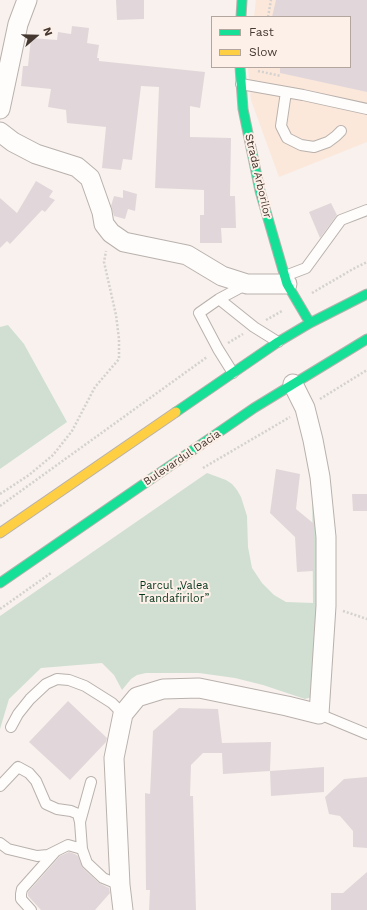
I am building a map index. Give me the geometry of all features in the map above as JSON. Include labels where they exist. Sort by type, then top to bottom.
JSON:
[{"type":"main road","points":[[241,16],[242,0]]},
{"type":"main road","name":"Strada Arborilor","points":[[240,68],[243,109],[260,192],[286,280],[310,324]]},
{"type":"main road","points":[[0,533],[278,342],[367,294]]},
{"type":"main road","name":"Bulevardul Dacia","points":[[0,583],[176,462],[293,384],[367,339]]},
{"type":"street","points":[[0,109],[18,24],[27,0]]},
{"type":"street","points":[[0,132],[13,142],[36,154],[76,167],[90,178],[102,212],[104,224],[111,233],[124,242],[187,255],[222,276],[247,284],[286,280]]},
{"type":"street","points":[[119,901],[114,758],[123,714],[137,697],[163,689],[199,688],[319,714],[326,606],[326,537],[321,484],[305,408],[293,384]]},
{"type":"lane","points":[[241,84],[286,92],[367,110]]},
{"type":"lane","points":[[286,92],[281,126],[288,138],[301,145],[314,147],[328,142],[341,131]]},
{"type":"lane","points":[[286,280],[306,268],[342,220],[367,210]]},
{"type":"lane","points":[[233,373],[218,349],[199,313],[219,299],[247,284]]},
{"type":"lane","points":[[219,299],[254,328],[278,342]]},
{"type":"lane","points":[[11,727],[18,714],[30,699],[46,684],[57,679],[69,680],[85,686],[112,703],[123,714]]},
{"type":"lane","points":[[319,714],[367,734]]},
{"type":"lane","points":[[0,786],[18,767],[23,768],[36,781],[46,804],[57,809],[71,811],[78,814],[82,849],[87,863],[103,878],[119,901]]},
{"type":"lane","points":[[80,822],[91,782]]},
{"type":"lane","points":[[0,843],[8,849],[37,856],[48,855],[68,845],[82,849]]},
{"type":"lane","points":[[31,910],[21,899],[22,889],[55,852]]},
{"type":"path","points":[[268,16],[271,0]]},
{"type":"path","points":[[0,494],[30,475],[53,454],[72,431],[95,387],[119,359],[119,339],[116,315],[104,262],[111,233]]},
{"type":"path","points":[[0,506],[44,476],[218,349],[353,268],[367,262]]},
{"type":"path","points":[[197,472],[367,370]]},
{"type":"path","points":[[326,606],[367,619]]},
{"type":"shaded area","points":[[256,0],[367,0],[367,142],[279,177],[251,100],[248,68],[351,68],[351,16],[254,16]]},
{"type":"green space","points":[[8,325],[24,344],[67,422],[0,469],[0,327]]},
{"type":"green space","name":"Parcul „Valea Trandafirilor”","points":[[312,463],[318,607],[315,696],[305,699],[263,685],[235,678],[199,673],[146,673],[137,675],[131,679],[122,690],[114,675],[102,663],[41,668],[9,699],[0,729],[0,616],[207,473],[226,480],[232,484],[241,497],[247,516],[248,547],[252,568],[262,583],[274,595],[286,602],[313,603]]},
{"type":"building","points":[[116,0],[144,0],[144,19],[117,20]]},
{"type":"building","points":[[276,0],[367,0],[367,92],[280,73],[280,68],[351,68],[351,16],[272,16]]},
{"type":"building","points":[[72,26],[89,28],[87,43],[99,45],[97,58],[99,58],[99,61],[205,72],[200,108],[190,106],[190,137],[231,138],[230,196],[235,196],[236,228],[221,228],[222,243],[200,243],[200,215],[204,215],[204,190],[155,188],[159,87],[141,86],[132,160],[123,159],[121,170],[102,168],[106,127],[67,123],[66,110],[48,107],[51,89],[21,86],[23,66],[28,66],[31,38],[57,40],[58,32],[71,34]]},
{"type":"building","points":[[36,181],[53,191],[49,197],[55,200],[45,212],[42,210],[10,244],[7,241],[0,248],[0,198],[17,213]]},
{"type":"building","points":[[123,190],[137,194],[135,211],[128,209],[125,219],[114,216],[111,206],[114,196],[123,198]]},
{"type":"building","points":[[331,203],[337,215],[320,238],[309,212]]},
{"type":"building","points":[[276,469],[300,474],[296,509],[313,523],[313,571],[297,572],[295,537],[270,513]]},
{"type":"building","points":[[352,494],[367,494],[367,511],[353,511]]},
{"type":"building","points":[[68,701],[107,738],[106,742],[70,780],[29,742]]},
{"type":"building","points":[[179,708],[218,709],[222,743],[271,742],[270,771],[223,774],[222,753],[203,753],[191,765],[190,796],[193,796],[196,910],[149,910],[150,890],[146,890],[145,793],[150,794],[153,731]]},
{"type":"building","points":[[324,767],[324,792],[271,796],[270,771]]},
{"type":"building","points":[[367,777],[367,848],[353,847],[353,831],[340,816],[329,814],[325,797],[344,779]]},
{"type":"building","points":[[69,852],[78,856],[83,868],[99,883],[109,888],[110,893],[95,910],[41,910],[28,896],[28,892],[60,856]]},
{"type":"building","points":[[367,872],[367,910],[331,910],[331,893],[343,893]]},
{"type":"traffic: fast","points":[[241,16],[242,0]]},
{"type":"traffic: fast","points":[[240,68],[243,109],[260,191],[287,284],[310,323]]},
{"type":"traffic: fast","points":[[176,412],[278,342],[310,323],[367,294]]},
{"type":"traffic: fast","points":[[0,583],[254,408],[367,339]]},
{"type":"traffic: slow","points":[[0,533],[176,412]]}]
